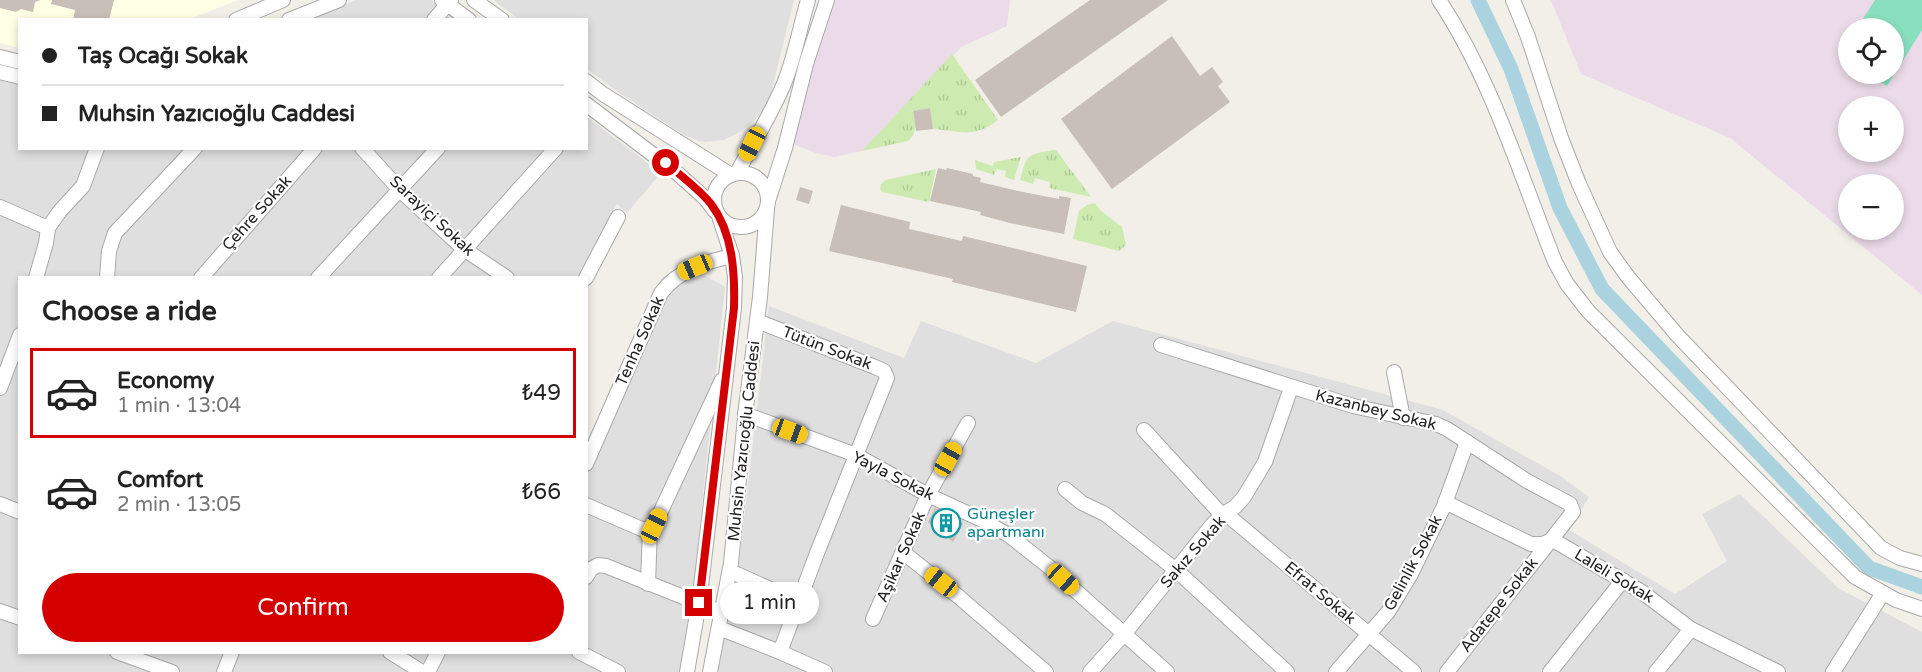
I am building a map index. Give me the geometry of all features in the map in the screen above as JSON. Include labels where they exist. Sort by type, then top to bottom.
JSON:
[{"type":"street","points":[[239,18],[283,0]]},
{"type":"street","points":[[294,18],[339,0]]},
{"type":"street","points":[[474,0],[499,18]]},
{"type":"street","points":[[718,216],[713,204],[716,187],[722,180],[734,174],[771,113],[786,79],[808,0]]},
{"type":"street","name":"Muhsin Yazıcıoğlu Caddesi","points":[[710,672],[730,571],[767,205],[785,148],[806,64],[827,0]]},
{"type":"street","points":[[1439,0],[1489,92],[1556,262],[1567,284],[1588,311],[1855,577],[1896,600],[1922,609]]},
{"type":"street","points":[[1513,0],[1579,184],[1610,252],[1628,277],[1678,336],[1881,548],[1900,558],[1922,564]]},
{"type":"street","points":[[435,18],[447,1],[467,18]]},
{"type":"street","points":[[0,57],[18,62]]},
{"type":"street","points":[[0,72],[18,76]]},
{"type":"street","points":[[588,83],[734,174],[753,175],[767,193],[767,205],[758,221],[746,227],[732,226],[718,216],[705,198],[676,172],[589,110],[603,94]]},
{"type":"street","points":[[37,276],[48,228],[83,186],[96,150]]},
{"type":"street","points":[[107,276],[109,251],[115,233],[193,150]]},
{"type":"street","name":"Çehre Sokak","points":[[203,276],[313,150]]},
{"type":"street","name":"Sarayiçi Sokak","points":[[364,150],[400,190],[464,249],[504,276]]},
{"type":"street","points":[[320,276],[436,150]]},
{"type":"street","points":[[441,276],[554,150]]},
{"type":"street","points":[[0,207],[48,228]]},
{"type":"street","name":"Muhsin Yazıcıoğlu Caddesi","points":[[687,672],[699,603],[734,308],[735,278],[732,256],[718,216]]},
{"type":"street","points":[[587,276],[618,217]]},
{"type":"street","name":"Tenha Sokak","points":[[588,459],[661,293],[669,282],[683,272],[732,256]]},
{"type":"street","name":"Tütün Sokak","points":[[757,321],[884,371],[887,378],[780,652]]},
{"type":"street","points":[[0,388],[18,340]]},
{"type":"street","name":"Kazanbey Sokak","points":[[1161,345],[1291,388],[1353,406],[1436,424],[1447,429],[1527,481],[1570,504],[1573,512],[1553,540]]},
{"type":"street","points":[[588,506],[644,530],[654,526],[726,372]]},
{"type":"street","points":[[1394,372],[1403,418]]},
{"type":"street","name":"Sakız Sokak","points":[[1090,672],[1125,633],[1212,525],[1244,497],[1265,462],[1291,388]]},
{"type":"street","name":"Yayla Sokak","points":[[746,414],[856,455],[928,495],[1010,536],[1049,567],[1167,672]]},
{"type":"street","name":"Aşikar Sokak","points":[[873,620],[928,495],[968,423]]},
{"type":"street","name":"Efrat Sokak","points":[[1144,430],[1224,514],[1414,672]]},
{"type":"street","name":"Gelinlik Sokak","points":[[1336,672],[1388,612],[1411,574],[1445,502],[1467,442]]},
{"type":"street","points":[[1065,489],[1082,502],[1105,514],[1176,570],[1287,672]]},
{"type":"street","points":[[1445,502],[1531,544],[1542,544],[1553,540]]},
{"type":"street","points":[[0,504],[18,511]]},
{"type":"street","points":[[648,584],[650,529]]},
{"type":"street","name":"Laleli Sokak","points":[[1553,540],[1623,580],[1664,607],[1691,629],[1778,672]]},
{"type":"street","name":"Adatepe Sokak","points":[[1446,672],[1543,549],[1553,540]]},
{"type":"street","points":[[904,553],[1046,672]]},
{"type":"street","points":[[588,574],[598,565],[606,566],[723,613]]},
{"type":"street","points":[[730,571],[799,602]]},
{"type":"street","points":[[1550,672],[1623,580]]},
{"type":"street","points":[[1833,672],[1883,593]]},
{"type":"street","points":[[0,611],[18,617]]},
{"type":"street","points":[[719,628],[825,672]]},
{"type":"street","points":[[1656,672],[1691,629]]},
{"type":"street","points":[[122,654],[172,672]]},
{"type":"street","points":[[224,672],[231,654]]},
{"type":"street","points":[[393,654],[421,671],[436,654]]},
{"type":"street","points":[[583,654],[618,672]]},
{"type":"shaded area","points":[[0,0],[238,0],[193,18],[18,18],[18,48],[0,43]]},
{"type":"shaded area","points":[[356,0],[431,0],[455,18],[310,18]]},
{"type":"shaded area","points":[[493,0],[794,0],[769,101],[754,121],[738,133],[724,140],[706,142],[684,135],[588,70],[588,18],[518,18]]},
{"type":"shaded area","points":[[835,0],[1010,0],[1007,26],[961,47],[862,151],[834,157],[816,153],[786,141]]},
{"type":"shaded area","points":[[1551,0],[1922,0],[1922,295],[1855,240],[1904,240],[1904,174],[1838,174],[1838,226],[1730,138],[1581,74]]},
{"type":"shaded area","points":[[0,79],[18,84],[18,150],[588,150],[588,118],[661,173],[627,213],[617,204],[579,276],[18,276],[18,654],[588,654],[588,449],[662,278],[686,264],[725,287],[687,645],[679,672],[0,672]]},
{"type":"shaded area","points":[[769,306],[904,358],[921,321],[1036,363],[1113,321],[1443,410],[1562,477],[1589,497],[1569,530],[1675,594],[1727,561],[1702,514],[1740,494],[1838,588],[1922,632],[1922,672],[718,672],[739,562]]},
{"type":"green space","points":[[1875,0],[1922,0],[1922,30],[1904,59],[1904,18],[1863,18]]},
{"type":"green space","points":[[952,54],[998,120],[982,130],[960,132],[933,129],[930,108],[913,111],[915,131],[908,141],[862,151]]},
{"type":"green space","points":[[1056,150],[1091,197],[1049,188],[1050,182],[1035,178],[1033,184],[1020,180],[1029,157]]},
{"type":"green space","points":[[1021,157],[1014,180],[1005,177],[1006,171],[996,169],[994,175],[976,169],[975,160],[993,166],[994,162]]},
{"type":"green space","points":[[936,169],[929,202],[882,192],[880,189],[881,184],[886,180]]},
{"type":"green space","points":[[1095,203],[1100,210],[1122,227],[1126,245],[1119,251],[1073,239],[1079,211]]},
{"type":"building","points":[[0,0],[41,0],[35,2],[33,12],[21,9],[16,12],[0,8]]},
{"type":"building","points":[[52,0],[114,0],[110,18],[73,18],[75,10],[51,4]]},
{"type":"building","points":[[1090,0],[1168,0],[1001,117],[975,80]]},
{"type":"building","points":[[1172,36],[1200,76],[1212,67],[1223,82],[1218,86],[1230,102],[1112,189],[1061,119]]},
{"type":"building","points":[[930,108],[933,129],[916,131],[913,111]]},
{"type":"building","points":[[938,168],[973,174],[981,178],[980,182],[1018,191],[1059,199],[1059,196],[1071,198],[1064,234],[1010,223],[980,215],[981,212],[930,201]]},
{"type":"building","points":[[800,187],[813,191],[809,204],[796,200]]},
{"type":"building","points":[[841,205],[910,222],[909,229],[962,241],[963,236],[1087,266],[1076,312],[952,282],[953,279],[829,251]]},
{"type":"building","name":"Güneşler apartmanı","points":[[935,508],[957,518],[963,524],[953,542],[928,522]]},
{"type":"waterway","points":[[1478,0],[1511,69],[1560,208],[1602,289],[1869,568],[1922,587]]},
{"type":"place","name":"Güneşler apartmanı","points":[[946,523]]},
{"type":"route","points":[[666,163],[711,204],[720,219],[732,256],[735,278],[734,308],[699,603]]}]
